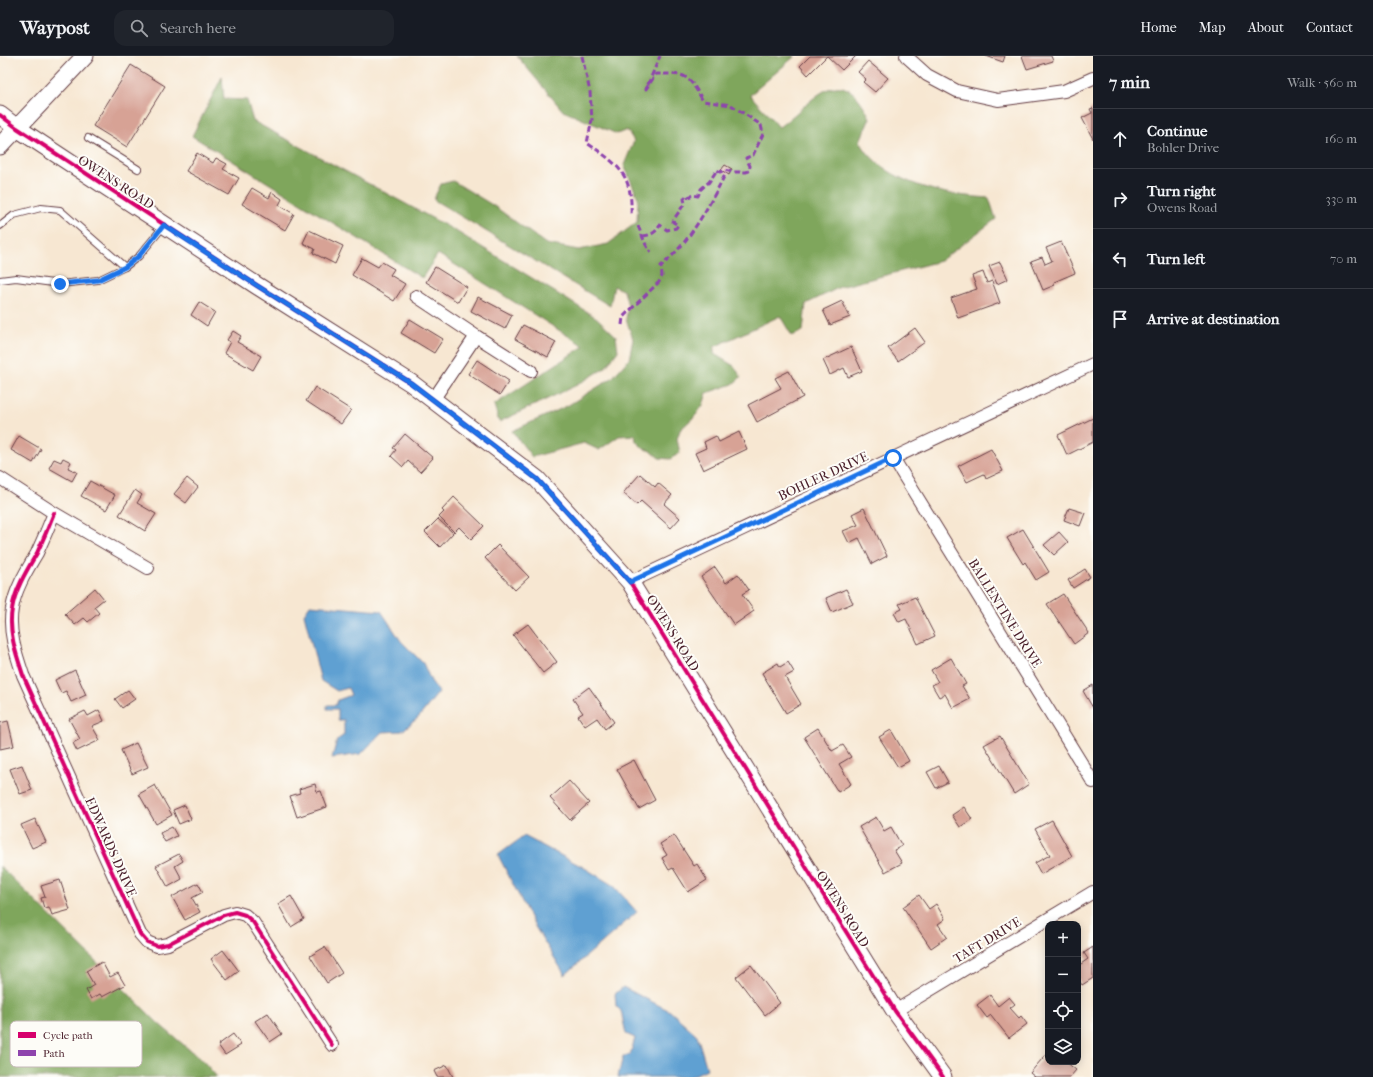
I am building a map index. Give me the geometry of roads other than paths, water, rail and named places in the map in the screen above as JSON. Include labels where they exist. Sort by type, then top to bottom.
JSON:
[{"type":"street","points":[[0,146],[85,56]]},
{"type":"street","points":[[906,56],[927,75],[957,90],[998,100],[1064,91],[1093,78]]},
{"type":"street","name":"OWENS ROAD","points":[[0,115],[17,128],[256,285],[411,383],[537,479],[630,582],[894,1011],[943,1077]]},
{"type":"street","points":[[416,296],[531,371]]},
{"type":"street","points":[[433,400],[476,336]]},
{"type":"street","name":"BOHLER DRIVE","points":[[630,582],[1093,364]]},
{"type":"street","name":"BALLENTINE DRIVE","points":[[893,458],[1093,782]]},
{"type":"street","points":[[0,478],[54,513],[148,568]]},
{"type":"street","name":"EDWARDS DRIVE","points":[[54,513],[41,544],[17,590],[12,609],[11,629],[16,653],[23,675],[140,934],[147,942],[158,946],[168,944],[224,915],[235,912],[246,915],[253,922],[332,1045]]},
{"type":"street","name":"TAFT DRIVE","points":[[894,1011],[1093,892]]},
{"type":"lane","points":[[88,138],[138,169]]},
{"type":"lane","points":[[0,226],[14,215],[41,208],[60,210],[125,267]]},
{"type":"lane","points":[[0,280],[16,278],[60,284],[98,280],[125,267],[139,256],[164,225]]},
{"type":"water","points":[[310,605],[381,611],[401,641],[423,663],[431,681],[439,692],[419,717],[402,731],[382,732],[361,754],[332,758],[337,740],[344,735],[344,720],[338,720],[338,709],[327,709],[327,705],[336,705],[338,700],[351,695],[348,688],[337,691],[321,681],[304,614]]},
{"type":"water","points":[[524,836],[583,867],[614,886],[637,912],[565,975],[534,925],[498,855]]},
{"type":"water","points":[[623,987],[670,1011],[697,1035],[707,1069],[690,1077],[618,1077],[623,1056],[630,1055],[635,1038],[626,1034],[621,1011],[616,1006],[615,994]]}]
